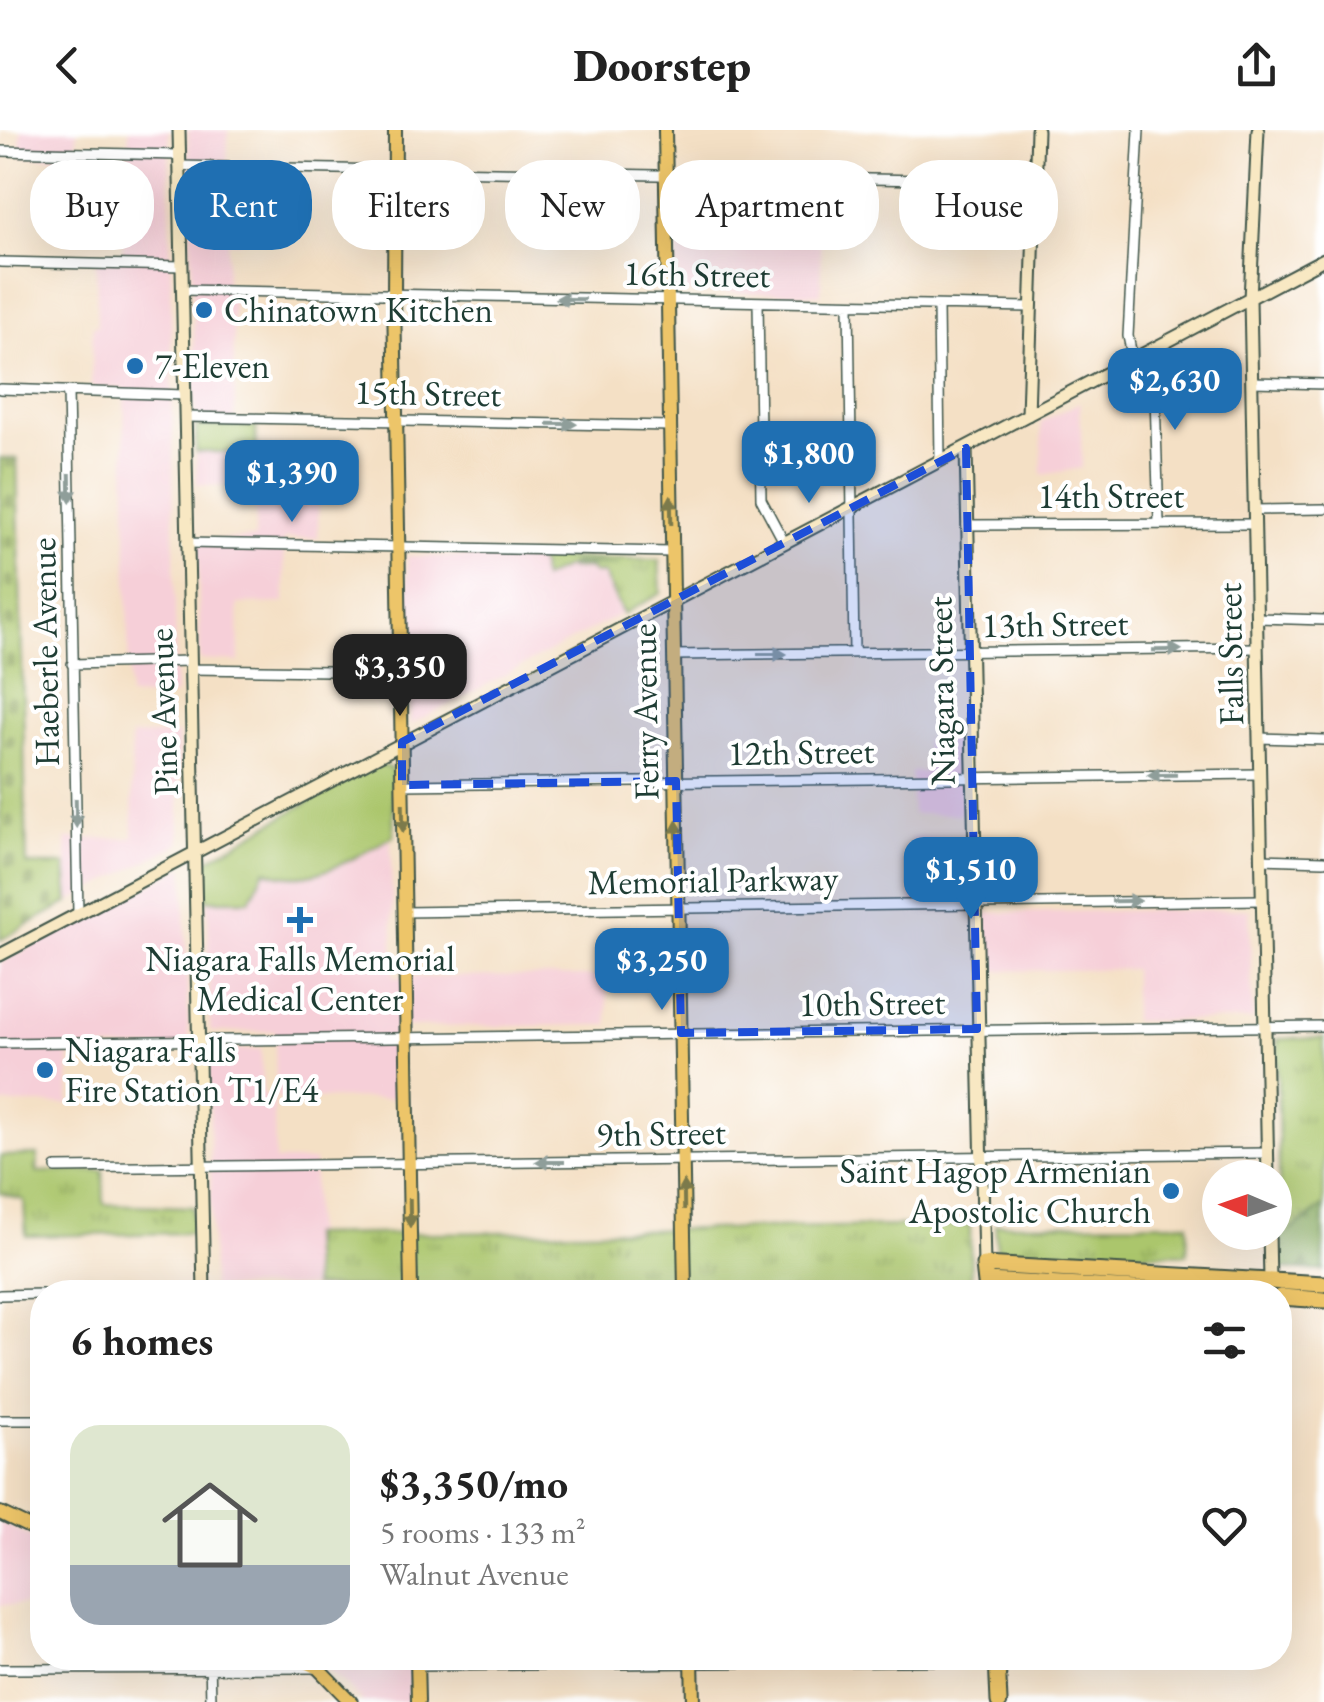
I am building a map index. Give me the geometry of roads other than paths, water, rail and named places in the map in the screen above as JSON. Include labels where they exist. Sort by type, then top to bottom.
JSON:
[{"type":"highway","points":[[986,1279],[1128,1280]]},
{"type":"highway","points":[[1292,1282],[1324,1284]]},
{"type":"highway","points":[[1292,1299],[1324,1300]]},
{"type":"highway","points":[[998,1670],[999,1702]]},
{"type":"main road","points":[[395,160],[396,130]]},
{"type":"main road","name":"Ferry Avenue","points":[[664,130],[665,160]]},
{"type":"main road","points":[[394,250],[411,1280]]},
{"type":"main road","name":"Ferry Avenue","points":[[667,250],[686,1280]]},
{"type":"main road","points":[[0,1512],[30,1527]]},
{"type":"main road","points":[[320,1670],[351,1702]]},
{"type":"main road","points":[[417,1670],[418,1702]]},
{"type":"main road","points":[[692,1670],[693,1702]]},
{"type":"street","name":"Pine Avenue","points":[[179,130],[179,160]]},
{"type":"street","points":[[1036,160],[1037,130]]},
{"type":"street","points":[[1133,360],[1128,336],[1139,130]]},
{"type":"street","name":"Falls Street","points":[[1258,130],[1250,299],[1267,1160]]},
{"type":"street","points":[[0,151],[179,160]]},
{"type":"street","points":[[485,172],[660,175]]},
{"type":"street","name":"Pine Avenue","points":[[182,250],[204,1280]]},
{"type":"street","points":[[1028,415],[1033,250]]},
{"type":"street","points":[[0,954],[1324,260]]},
{"type":"street","points":[[0,262],[182,266]]},
{"type":"street","name":"16th Street","points":[[183,290],[1030,307]]},
{"type":"street","points":[[758,302],[761,499],[784,542]]},
{"type":"street","points":[[849,304],[854,653]]},
{"type":"street","points":[[938,306],[940,462]]},
{"type":"street","points":[[1149,352],[1154,365],[1158,522]]},
{"type":"street","points":[[1252,382],[1324,384]]},
{"type":"street","points":[[0,389],[185,395]]},
{"type":"street","name":"Haeberle Avenue","points":[[68,390],[78,913]]},
{"type":"street","name":"15th Street","points":[[185,417],[670,426]]},
{"type":"street","name":"Niagara Street","points":[[966,448],[980,1156],[986,1279]]},
{"type":"street","name":"14th Street","points":[[967,526],[1158,522],[1324,509]]},
{"type":"street","points":[[186,543],[672,552]]},
{"type":"street","points":[[1256,618],[1324,620]]},
{"type":"street","name":"13th Street","points":[[674,655],[1257,648]]},
{"type":"street","points":[[72,664],[400,672]]},
{"type":"street","points":[[1259,738],[1324,740]]},
{"type":"street","name":"12th Street","points":[[402,785],[1260,774]]},
{"type":"street","points":[[1261,859],[1324,861]]},
{"type":"street","name":"Memorial Parkway","points":[[404,912],[1262,900]]},
{"type":"street","name":"10th Street","points":[[0,1043],[1324,1026]]},
{"type":"street","name":"9th Street","points":[[56,1168],[1267,1153]]},
{"type":"street","points":[[1269,1250],[1270,1280]]},
{"type":"street","points":[[0,1294],[30,1294]]},
{"type":"street","points":[[0,1420],[30,1420]]},
{"type":"street","points":[[0,1669],[30,1669]]},
{"type":"street","points":[[210,1670],[211,1702]]},
{"type":"place","name":"Chinatown Kitchen","points":[[204,310]]},
{"type":"place","name":"7-Eleven","points":[[135,366]]},
{"type":"place","name":"Niagara Falls Memorial Medical Center","points":[[300,920]]},
{"type":"place","name":"Niagara Falls Fire Station T1/E4","points":[[45,1070]]},
{"type":"place","name":"Saint Hagop Armenian Apostolic Church","points":[[1171,1191]]}]
